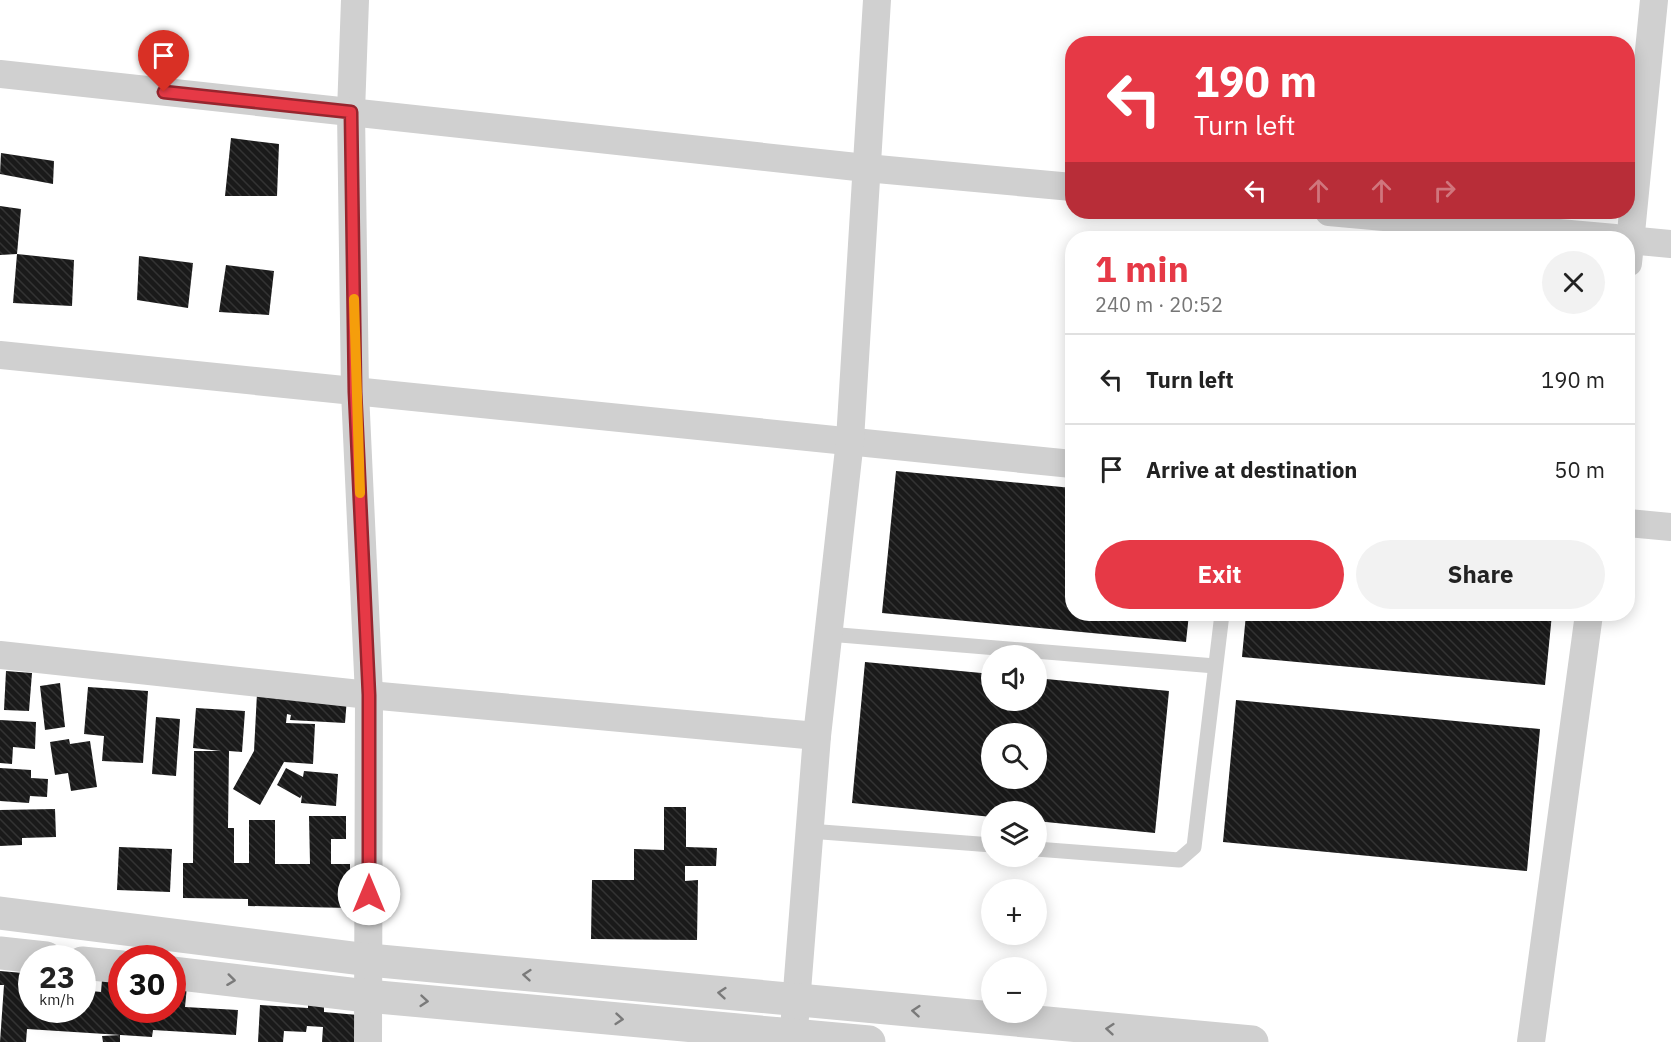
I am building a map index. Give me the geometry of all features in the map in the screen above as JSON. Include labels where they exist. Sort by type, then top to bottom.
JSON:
[{"type":"street","points":[[355,0],[351,112],[355,392],[369,695],[368,1042]]},
{"type":"street","points":[[793,1038],[817,736],[850,440],[877,0]]},
{"type":"street","points":[[1635,161],[1654,0]]},
{"type":"street","points":[[0,74],[866,168],[1065,186]]},
{"type":"street","points":[[1392,219],[1499,231]]},
{"type":"street","points":[[1635,245],[1671,244]]},
{"type":"street","points":[[0,355],[1065,463]]},
{"type":"street","points":[[1635,523],[1671,527]]},
{"type":"street","points":[[1531,1042],[1588,621]]},
{"type":"street","points":[[0,655],[369,695],[817,736]]},
{"type":"street","points":[[0,913],[369,960],[1252,1042]]},
{"type":"street","points":[[0,953],[18,955]]},
{"type":"street","points":[[186,975],[367,996],[793,1038],[869,1042]]},
{"type":"lane","points":[[1047,850],[1179,860],[1194,847],[1221,621]]},
{"type":"lane","points":[[828,634],[1215,666]]},
{"type":"lane","points":[[809,831],[981,845]]},
{"type":"building","points":[[231,138],[279,144],[277,196],[225,196]]},
{"type":"building","points":[[1,153],[54,161],[53,184],[0,174]]},
{"type":"building","points":[[0,206],[21,209],[17,254],[0,255]]},
{"type":"building","points":[[17,254],[74,260],[72,306],[13,303]]},
{"type":"building","points":[[139,256],[193,263],[188,308],[137,300]]},
{"type":"building","points":[[226,265],[274,271],[269,315],[219,312]]},
{"type":"building","points":[[896,471],[1065,487],[1065,621],[1188,621],[1186,642],[882,613]]},
{"type":"building","points":[[1245,621],[1551,621],[1545,685],[1242,657]]},
{"type":"building","points":[[865,662],[981,673],[981,711],[1047,711],[1047,679],[1169,691],[1155,833],[1047,822],[1047,801],[981,801],[981,816],[852,803]]},
{"type":"building","points":[[6,671],[32,673],[29,711],[4,710]]},
{"type":"building","points":[[60,683],[65,727],[45,730],[40,686]]},
{"type":"building","points":[[88,687],[148,691],[143,763],[102,761],[104,736],[84,734]]},
{"type":"building","points":[[257,693],[347,698],[345,723],[290,720],[291,715],[287,714],[286,723],[315,724],[313,764],[284,762],[260,805],[233,789],[254,751]]},
{"type":"building","points":[[1236,700],[1540,729],[1527,871],[1223,842]]},
{"type":"building","points":[[196,708],[245,711],[242,752],[229,751],[228,828],[234,828],[234,863],[249,863],[249,820],[275,820],[275,864],[310,864],[309,816],[346,816],[346,839],[331,839],[331,864],[350,864],[350,908],[248,906],[248,899],[183,898],[183,863],[193,863],[194,751],[221,751],[193,748]]},
{"type":"building","points":[[156,717],[180,719],[176,776],[152,774]]},
{"type":"building","points":[[0,720],[36,722],[35,749],[13,747],[12,764],[0,763]]},
{"type":"building","points":[[69,739],[70,744],[90,741],[97,787],[71,791],[68,773],[55,775],[50,742]]},
{"type":"building","points":[[0,768],[31,770],[31,778],[48,779],[47,797],[30,796],[29,803],[0,801]]},
{"type":"building","points":[[286,768],[303,777],[304,771],[338,774],[336,806],[301,803],[302,795],[300,798],[277,785]]},
{"type":"building","points":[[664,807],[686,807],[686,847],[717,848],[716,866],[685,866],[685,881],[698,880],[697,940],[591,939],[592,880],[634,880],[634,849],[664,850]]},
{"type":"building","points":[[55,809],[56,837],[22,838],[22,845],[0,846],[0,810]]},
{"type":"building","points":[[119,847],[172,849],[170,892],[117,890]]},
{"type":"building","points":[[0,971],[18,973],[18,1023],[96,1023],[96,991],[101,992],[102,980],[108,980],[108,1023],[186,1023],[186,1007],[238,1010],[236,1035],[153,1030],[152,1037],[27,1029],[26,1042],[0,1042],[4,985],[0,985]]},
{"type":"building","points":[[308,1003],[324,1004],[324,1012],[358,1015],[356,1042],[322,1042],[323,1027],[307,1026],[306,1032],[284,1031],[283,1042],[258,1042],[260,1005],[308,1008]]},
{"type":"building","points":[[120,1035],[120,1042],[103,1042],[102,1036]]},
{"type":"slow traffic","points":[[354,299],[355,392],[360,493]]},
{"type":"route","points":[[164,92],[351,112],[355,392],[369,695],[369,894]]}]
